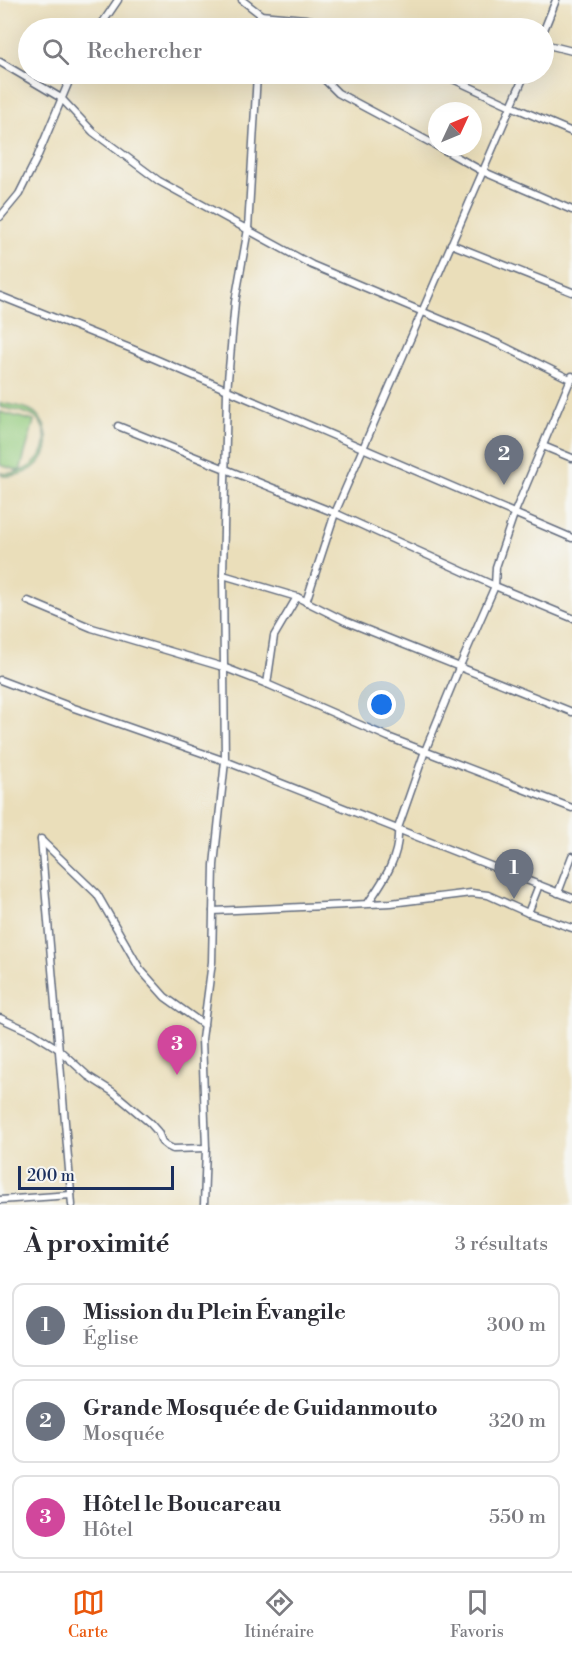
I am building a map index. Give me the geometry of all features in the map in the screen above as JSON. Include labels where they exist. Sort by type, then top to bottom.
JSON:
[{"type":"street","points":[[106,18],[118,0]]},
{"type":"street","points":[[242,0],[264,18]]},
{"type":"street","points":[[548,18],[556,0]]},
{"type":"street","points":[[260,15],[287,18]]},
{"type":"street","points":[[554,47],[572,51]]},
{"type":"street","points":[[0,62],[18,73]]},
{"type":"street","points":[[37,84],[61,98],[93,132],[159,181],[248,230],[312,265],[572,378],[514,514],[496,567],[495,586],[425,752],[398,828],[399,841],[389,870],[368,903]]},
{"type":"street","points":[[0,217],[19,194],[54,121],[67,84]]},
{"type":"street","points":[[204,1205],[206,1148],[202,1039],[212,962],[214,865],[225,761],[223,575],[227,391],[235,302],[248,230],[256,84]]},
{"type":"street","points":[[329,84],[338,93],[428,142]]},
{"type":"street","points":[[464,84],[572,132]]},
{"type":"street","points":[[306,602],[335,513],[521,84]]},
{"type":"street","points":[[454,156],[482,171],[572,210]]},
{"type":"street","points":[[451,244],[572,292]]},
{"type":"street","points":[[0,296],[572,538]]},
{"type":"street","points":[[118,426],[335,513],[495,586],[572,618]]},
{"type":"street","points":[[543,446],[572,458]]},
{"type":"street","points":[[223,575],[297,597],[345,621],[572,712]]},
{"type":"street","points":[[267,684],[274,636],[297,597]]},
{"type":"street","points":[[28,601],[92,628],[223,667],[425,752],[572,808]]},
{"type":"street","points":[[0,680],[225,761],[572,898]]},
{"type":"street","points":[[72,1205],[41,839],[97,894],[140,969],[165,997],[204,1024]]},
{"type":"street","points":[[558,893],[572,856]]},
{"type":"street","points":[[528,913],[539,885]]},
{"type":"street","points":[[213,911],[391,903],[482,893],[528,913],[572,928]]},
{"type":"street","points":[[0,1018],[33,1033],[57,1048],[88,1076],[113,1092],[150,1123],[167,1146],[173,1149],[206,1148]]},
{"type":"street","points":[[0,1200],[71,1195]]},
{"type":"green space","points":[[0,403],[34,412],[44,425],[47,436],[47,446],[44,455],[32,468],[23,473],[3,476],[0,473],[21,471],[37,460],[43,452],[45,432],[40,422],[32,416],[0,407]]},
{"type":"green space","points":[[0,412],[34,421],[20,471],[0,465]]},
{"type":"place","name":"Grande Mosquée de Guidanmouto","points":[[504,485]]},
{"type":"place","name":"Mission du Plein Évangile","points":[[514,899]]},
{"type":"place","name":"Hôtel le Boucareau","points":[[177,1075]]}]
